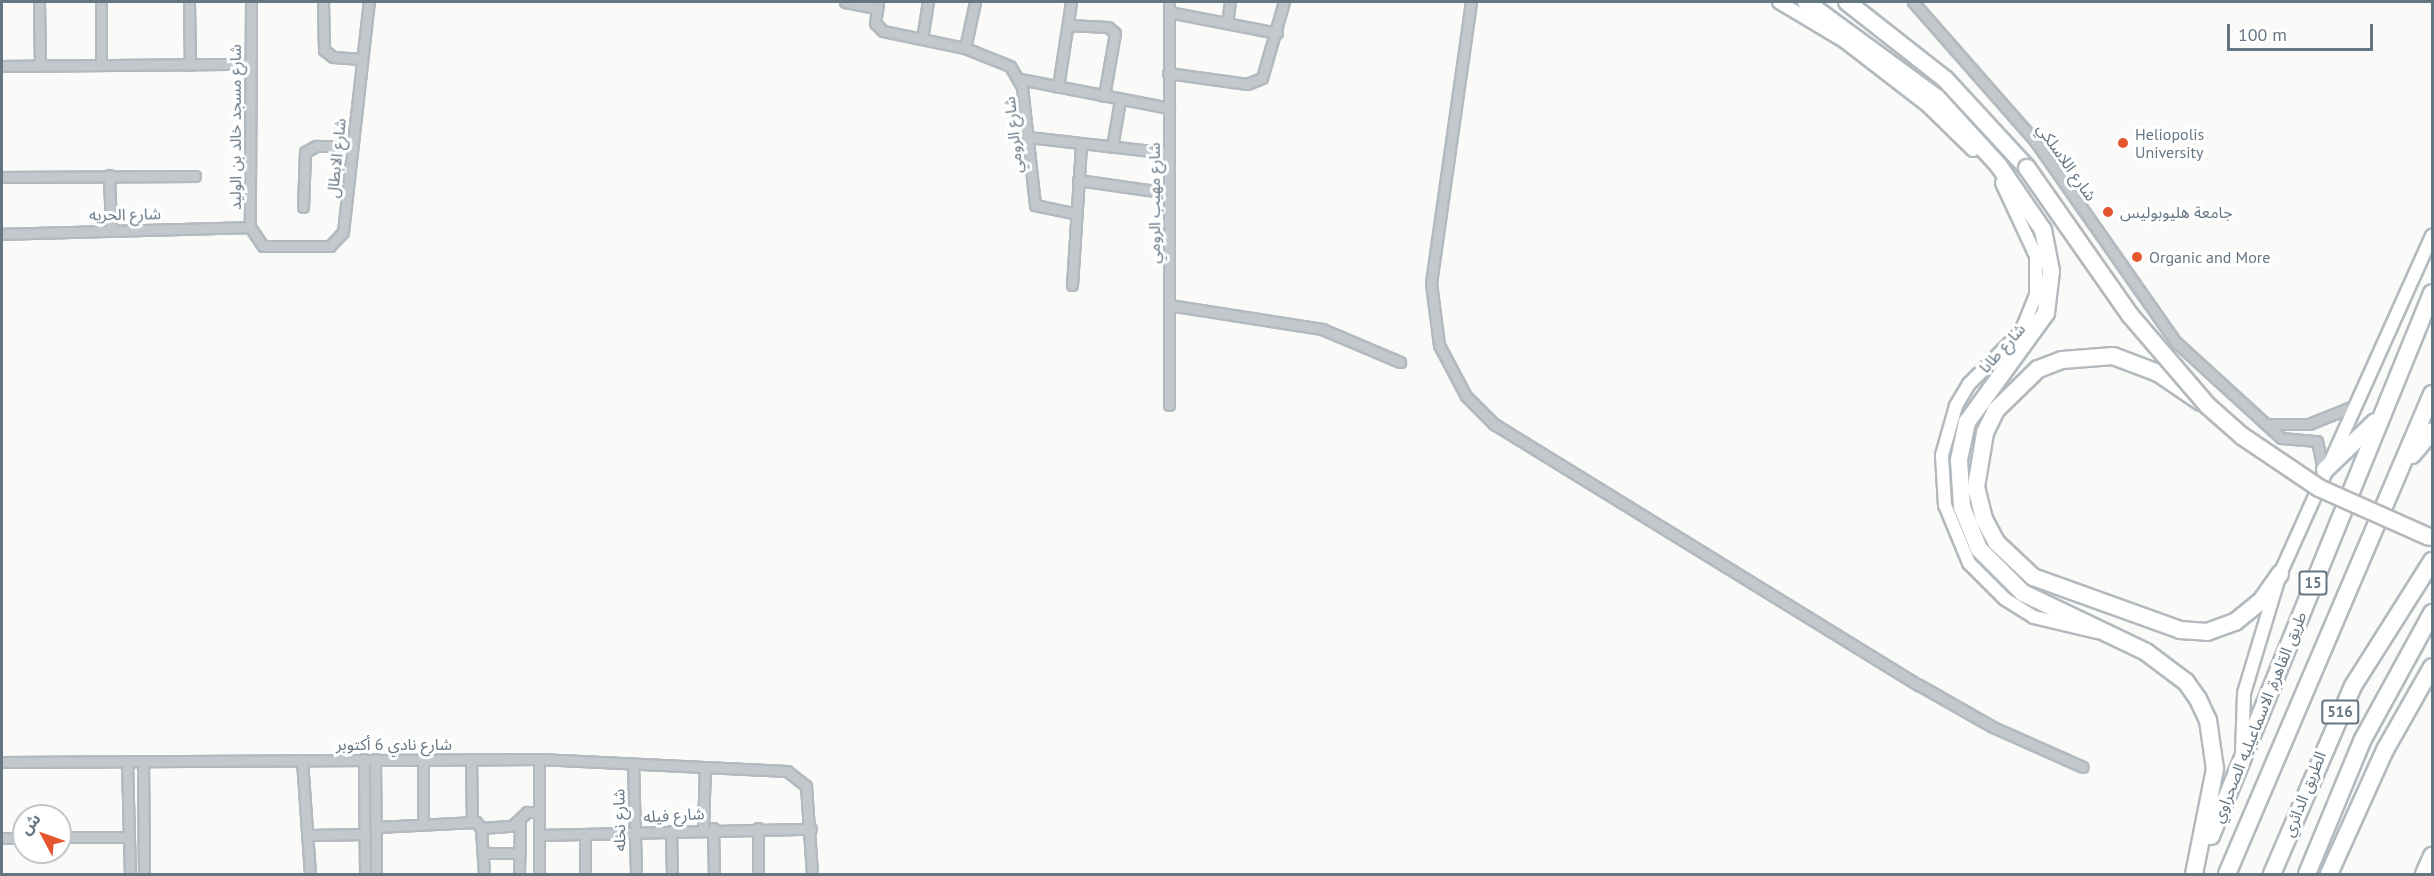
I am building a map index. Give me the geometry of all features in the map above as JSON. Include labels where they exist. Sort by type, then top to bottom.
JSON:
[{"type":"highway","points":[[1806,2],[1933,102],[2034,212],[2051,272],[2046,313],[2036,333],[1979,398],[1967,422],[1959,460],[1962,507],[1979,549],[1999,574],[2024,593],[2109,633],[2186,682],[2208,720],[2215,769],[2194,874]]},
{"type":"highway","points":[[1846,2],[1945,80],[2027,168],[2130,315],[2208,406],[2242,436],[2319,488],[2431,538]]},
{"type":"highway","name":"طريق القاهرة, الاسماعيليه الصحراوي","points":[[2194,874],[2243,759],[2378,420],[2433,293]]},
{"type":"highway","points":[[2208,406],[2139,363],[2091,355],[2038,369],[1996,410],[1978,459],[1976,487],[1996,542],[2033,577],[2154,624],[2194,632],[2217,630],[2244,616],[2280,574]]},
{"type":"highway","name":"طريق القاهرة, الاسماعيليه الصحراوي","points":[[2227,874],[2242,844],[2433,394]]},
{"type":"highway","points":[[2324,472],[2378,420]]},
{"type":"highway","points":[[2399,472],[2433,431]]},
{"type":"highway","name":"الطريق الدائري","points":[[2272,874],[2348,696],[2433,561]]},
{"type":"highway","name":"الطريق الدائري","points":[[2307,874],[2362,741],[2433,613]]},
{"type":"highway","points":[[2330,874],[2433,667]]},
{"type":"highway","points":[[2235,874],[2242,844]]},
{"type":"highway","points":[[2424,874],[2433,856]]},
{"type":"street","points":[[39,2],[40,66]]},
{"type":"street","points":[[101,2],[101,65]]},
{"type":"street","points":[[189,2],[190,65]]},
{"type":"street","name":"شارع مسجد خالد بن الوليد","points":[[251,2],[250,226],[263,246]]},
{"type":"street","points":[[323,2],[324,50],[333,57],[362,59]]},
{"type":"street","name":"شارع الابطال","points":[[263,246],[330,246],[340,238],[369,2]]},
{"type":"street","points":[[845,2],[876,9]]},
{"type":"street","points":[[922,39],[928,2]]},
{"type":"street","points":[[965,48],[975,2]]},
{"type":"street","points":[[1058,87],[1071,2]]},
{"type":"street","name":"شارع مهيب الرومي","points":[[1168,2],[1169,405]]},
{"type":"street","points":[[1227,23],[1230,2]]},
{"type":"street","points":[[1168,73],[1256,81],[1268,71],[1284,2]]},
{"type":"street","points":[[1471,2],[1431,283],[1439,345],[1466,396],[1494,424],[1919,685],[1993,728],[2083,767]]},
{"type":"street","points":[[1779,2],[1844,41],[1933,102]]},
{"type":"street","name":"شارع اللاسلكي","points":[[1913,2],[2035,141],[2176,342],[2264,424],[2286,440],[2317,441],[2323,451],[2324,472]]},
{"type":"street","name":"شارع الرومي","points":[[876,9],[883,32],[965,48],[1004,61],[1020,79],[1035,205],[1073,213]]},
{"type":"street","points":[[1168,12],[1277,33]]},
{"type":"street","points":[[1068,25],[1108,27],[1115,33],[1104,96]]},
{"type":"street","points":[[2,66],[250,64]]},
{"type":"street","points":[[1020,79],[1169,108]]},
{"type":"street","points":[[1112,147],[1120,100]]},
{"type":"street","points":[[1028,137],[1169,153]]},
{"type":"street","points":[[1072,285],[1073,213],[1081,144]]},
{"type":"street","points":[[303,207],[305,152],[316,146],[352,146]]},
{"type":"street","points":[[109,175],[111,229]]},
{"type":"street","points":[[2,177],[195,176]]},
{"type":"street","points":[[1078,180],[1169,193]]},
{"type":"street","name":"شارع الحريه","points":[[2,234],[250,226]]},
{"type":"street","points":[[2243,759],[2244,693],[2280,574],[2324,472],[2359,404],[2433,236]]},
{"type":"street","points":[[1169,305],[1322,329],[1368,344],[1400,362]]},
{"type":"street","points":[[2264,424],[2309,424],[2359,404]]},
{"type":"street","points":[[364,759],[365,874]]},
{"type":"street","points":[[375,759],[376,874]]},
{"type":"street","points":[[423,759],[423,824]]},
{"type":"street","points":[[471,759],[472,822]]},
{"type":"street","points":[[539,759],[539,874]]},
{"type":"street","name":"شارع نادي 6 أكتوبر","points":[[2,762],[539,759],[787,771],[806,786],[811,829]]},
{"type":"street","points":[[302,760],[301,811],[310,835],[310,874]]},
{"type":"street","points":[[127,761],[129,874]]},
{"type":"street","points":[[143,761],[144,874]]},
{"type":"street","name":"شارع نخله","points":[[633,764],[636,874]]},
{"type":"street","points":[[705,767],[708,829],[714,874]]},
{"type":"street","points":[[376,826],[472,822],[481,828],[512,826],[527,812],[539,812]]},
{"type":"street","points":[[519,874],[520,820]]},
{"type":"street","points":[[481,828],[484,874]]},
{"type":"street","points":[[758,828],[758,874]]},
{"type":"street","name":"شارع فيله","points":[[539,835],[708,829],[811,829]]},
{"type":"street","points":[[811,829],[812,874]]},
{"type":"street","points":[[671,831],[672,874]]},
{"type":"street","points":[[310,835],[365,834]]},
{"type":"street","points":[[585,834],[585,874]]},
{"type":"street","points":[[72,837],[129,837]]},
{"type":"street","points":[[483,853],[520,853]]},
{"type":"place","name":"Heliopolis University","points":[[2123,143]]},
{"type":"place","name":"جامعة هليوبوليس","points":[[2108,212]]},
{"type":"place","name":"Organic and More","points":[[2137,257]]}]
